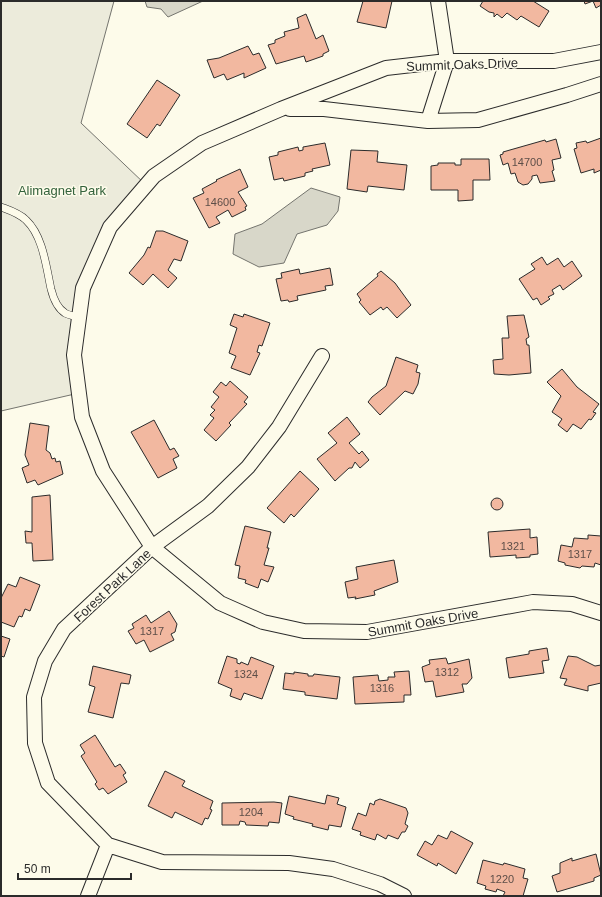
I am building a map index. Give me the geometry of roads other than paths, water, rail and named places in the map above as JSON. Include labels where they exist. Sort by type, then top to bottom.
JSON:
[{"type":"street","points":[[428,121],[448,62],[438,1]]},
{"type":"street","name":"Summit Oaks Drive","points":[[601,52],[554,61],[448,62],[386,68],[202,142],[154,176],[110,227],[83,288],[74,355],[82,417],[104,471],[152,547],[220,603],[263,622],[304,631],[367,632],[533,602],[572,604],[601,613]]},
{"type":"street","name":"Summit Oaks Drive","points":[[281,109],[324,109],[428,121],[478,120],[601,84]]},
{"type":"street","name":"Forest Park Lane","points":[[108,845],[48,783],[35,743],[34,697],[45,661],[64,629],[152,547],[208,506],[248,467],[279,427],[322,356]]},
{"type":"street","points":[[88,896],[108,845],[162,862],[289,863],[333,869],[380,884],[404,896]]},
{"type":"lane","points":[[1,207],[14,212],[25,219],[34,231],[41,249],[53,295],[64,312],[79,318]]},
{"type":"park label","name":"Alimagnet Park","points":[[62,190]]}]
